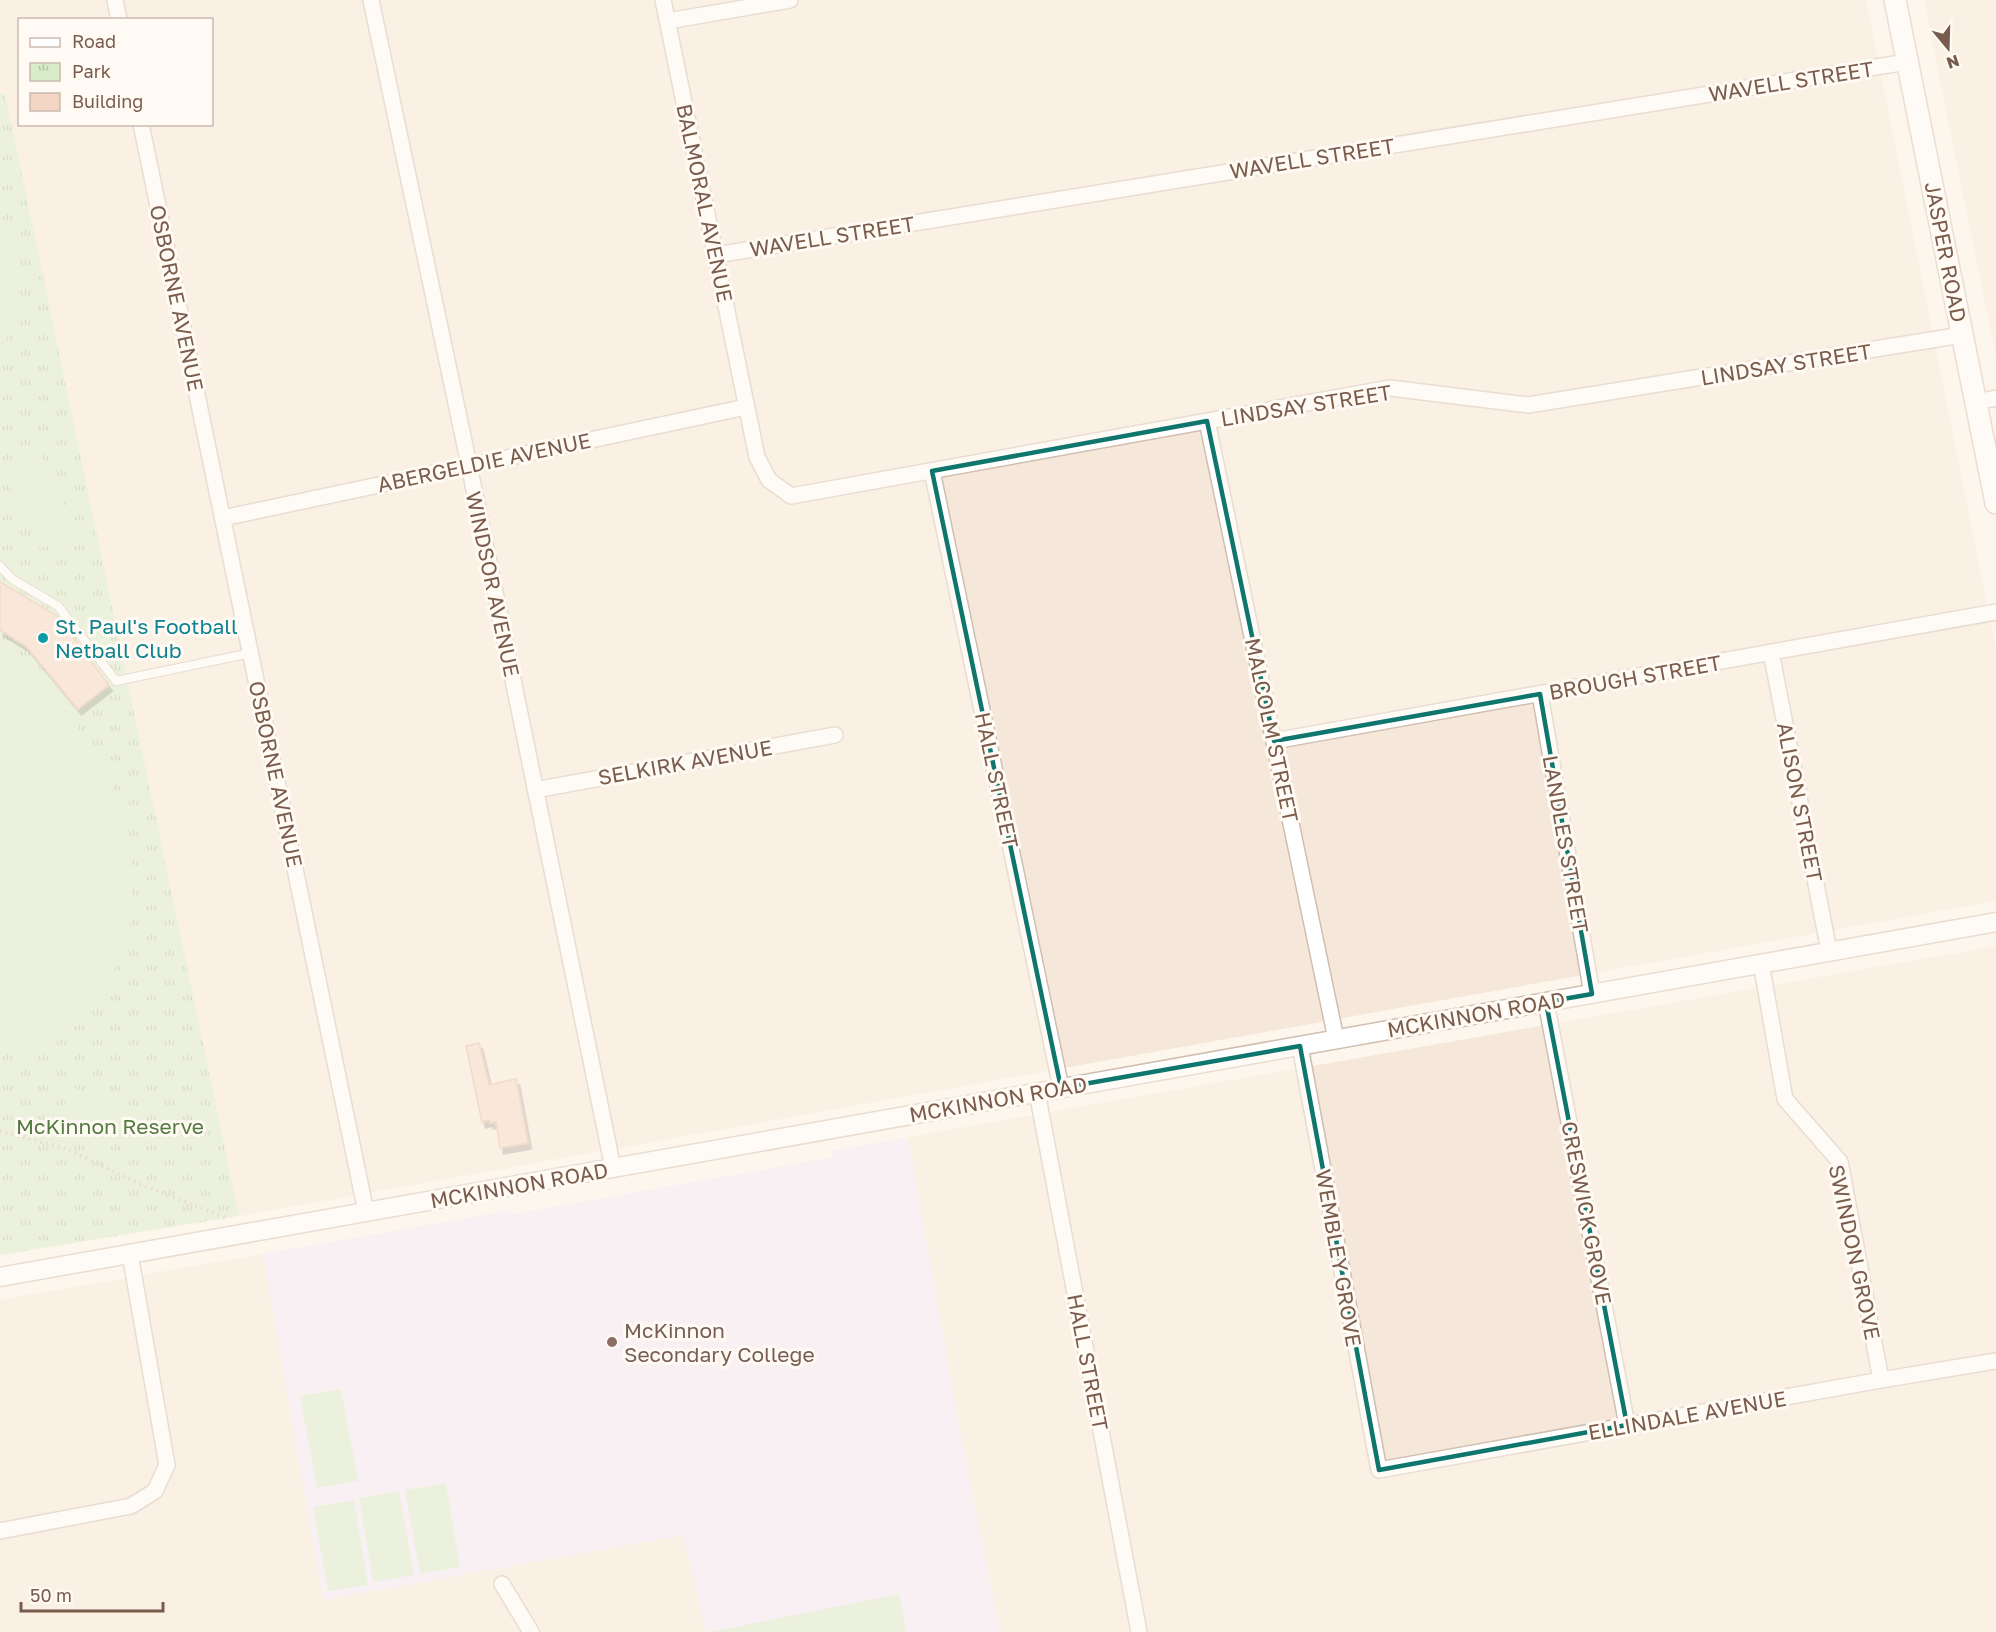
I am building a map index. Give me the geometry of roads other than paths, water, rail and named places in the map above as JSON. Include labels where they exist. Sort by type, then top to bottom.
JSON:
[{"type":"main road","name":"JASPER ROAD","points":[[1895,0],[1962,335],[1986,400],[1996,503]]},
{"type":"street","points":[[115,0],[119,18]]},
{"type":"street","name":"WINDSOR AVENUE","points":[[371,0],[613,1168]]},
{"type":"street","name":"BALMORAL AVENUE","points":[[663,0],[746,407]]},
{"type":"street","points":[[668,21],[790,0]]},
{"type":"street","name":"WAVELL STREET","points":[[716,255],[1907,62]]},
{"type":"street","name":"OSBORNE AVENUE","points":[[141,126],[366,1212]]},
{"type":"street","name":"LINDSAY STREET","points":[[746,407],[757,457],[769,480],[791,496],[1390,388],[1528,405],[1962,335]]},
{"type":"street","name":"ABERGELDIE AVENUE","points":[[223,518],[746,407]]},
{"type":"street","name":"MALCOLM STREET","points":[[1207,422],[1336,1039]]},
{"type":"street","name":"HALL STREET","points":[[932,471],[1061,1088]]},
{"type":"street","name":"BROUGH STREET","points":[[1274,741],[1996,612]]},
{"type":"street","name":"ALISON STREET","points":[[1771,652],[1829,951]]},
{"type":"street","name":"LANDLES STREET","points":[[1540,694],[1592,994]]},
{"type":"street","name":"SELKIRK AVENUE","points":[[535,790],[835,735]]},
{"type":"street","name":"MCKINNON ROAD","points":[[0,1277],[1996,922]]},
{"type":"street","name":"SWINDON GROVE","points":[[1761,963],[1785,1099],[1840,1162],[1881,1380]]},
{"type":"street","name":"CRESWICK GROVE","points":[[1546,1002],[1627,1425]]},
{"type":"street","name":"WEMBLEY GROVE","points":[[1300,1046],[1378,1470]]},
{"type":"street","name":"HALL STREET","points":[[1037,1092],[1139,1632]]},
{"type":"street","points":[[0,1531],[131,1506],[155,1491],[163,1474],[167,1465],[130,1254]]},
{"type":"street","name":"ELLINDALE AVENUE","points":[[1378,1470],[1996,1361]]},
{"type":"street","points":[[502,1584],[531,1632]]},
{"type":"lane","points":[[0,566],[12,579],[58,606],[116,681],[251,653]]},
{"type":"place","name":"St. Paul's Football Netball Club","points":[[43,638]]},
{"type":"place","name":"McKinnon Secondary College","points":[[612,1342]]},
{"type":"park label","name":"McKinnon Reserve","points":[[110,1126]]}]
